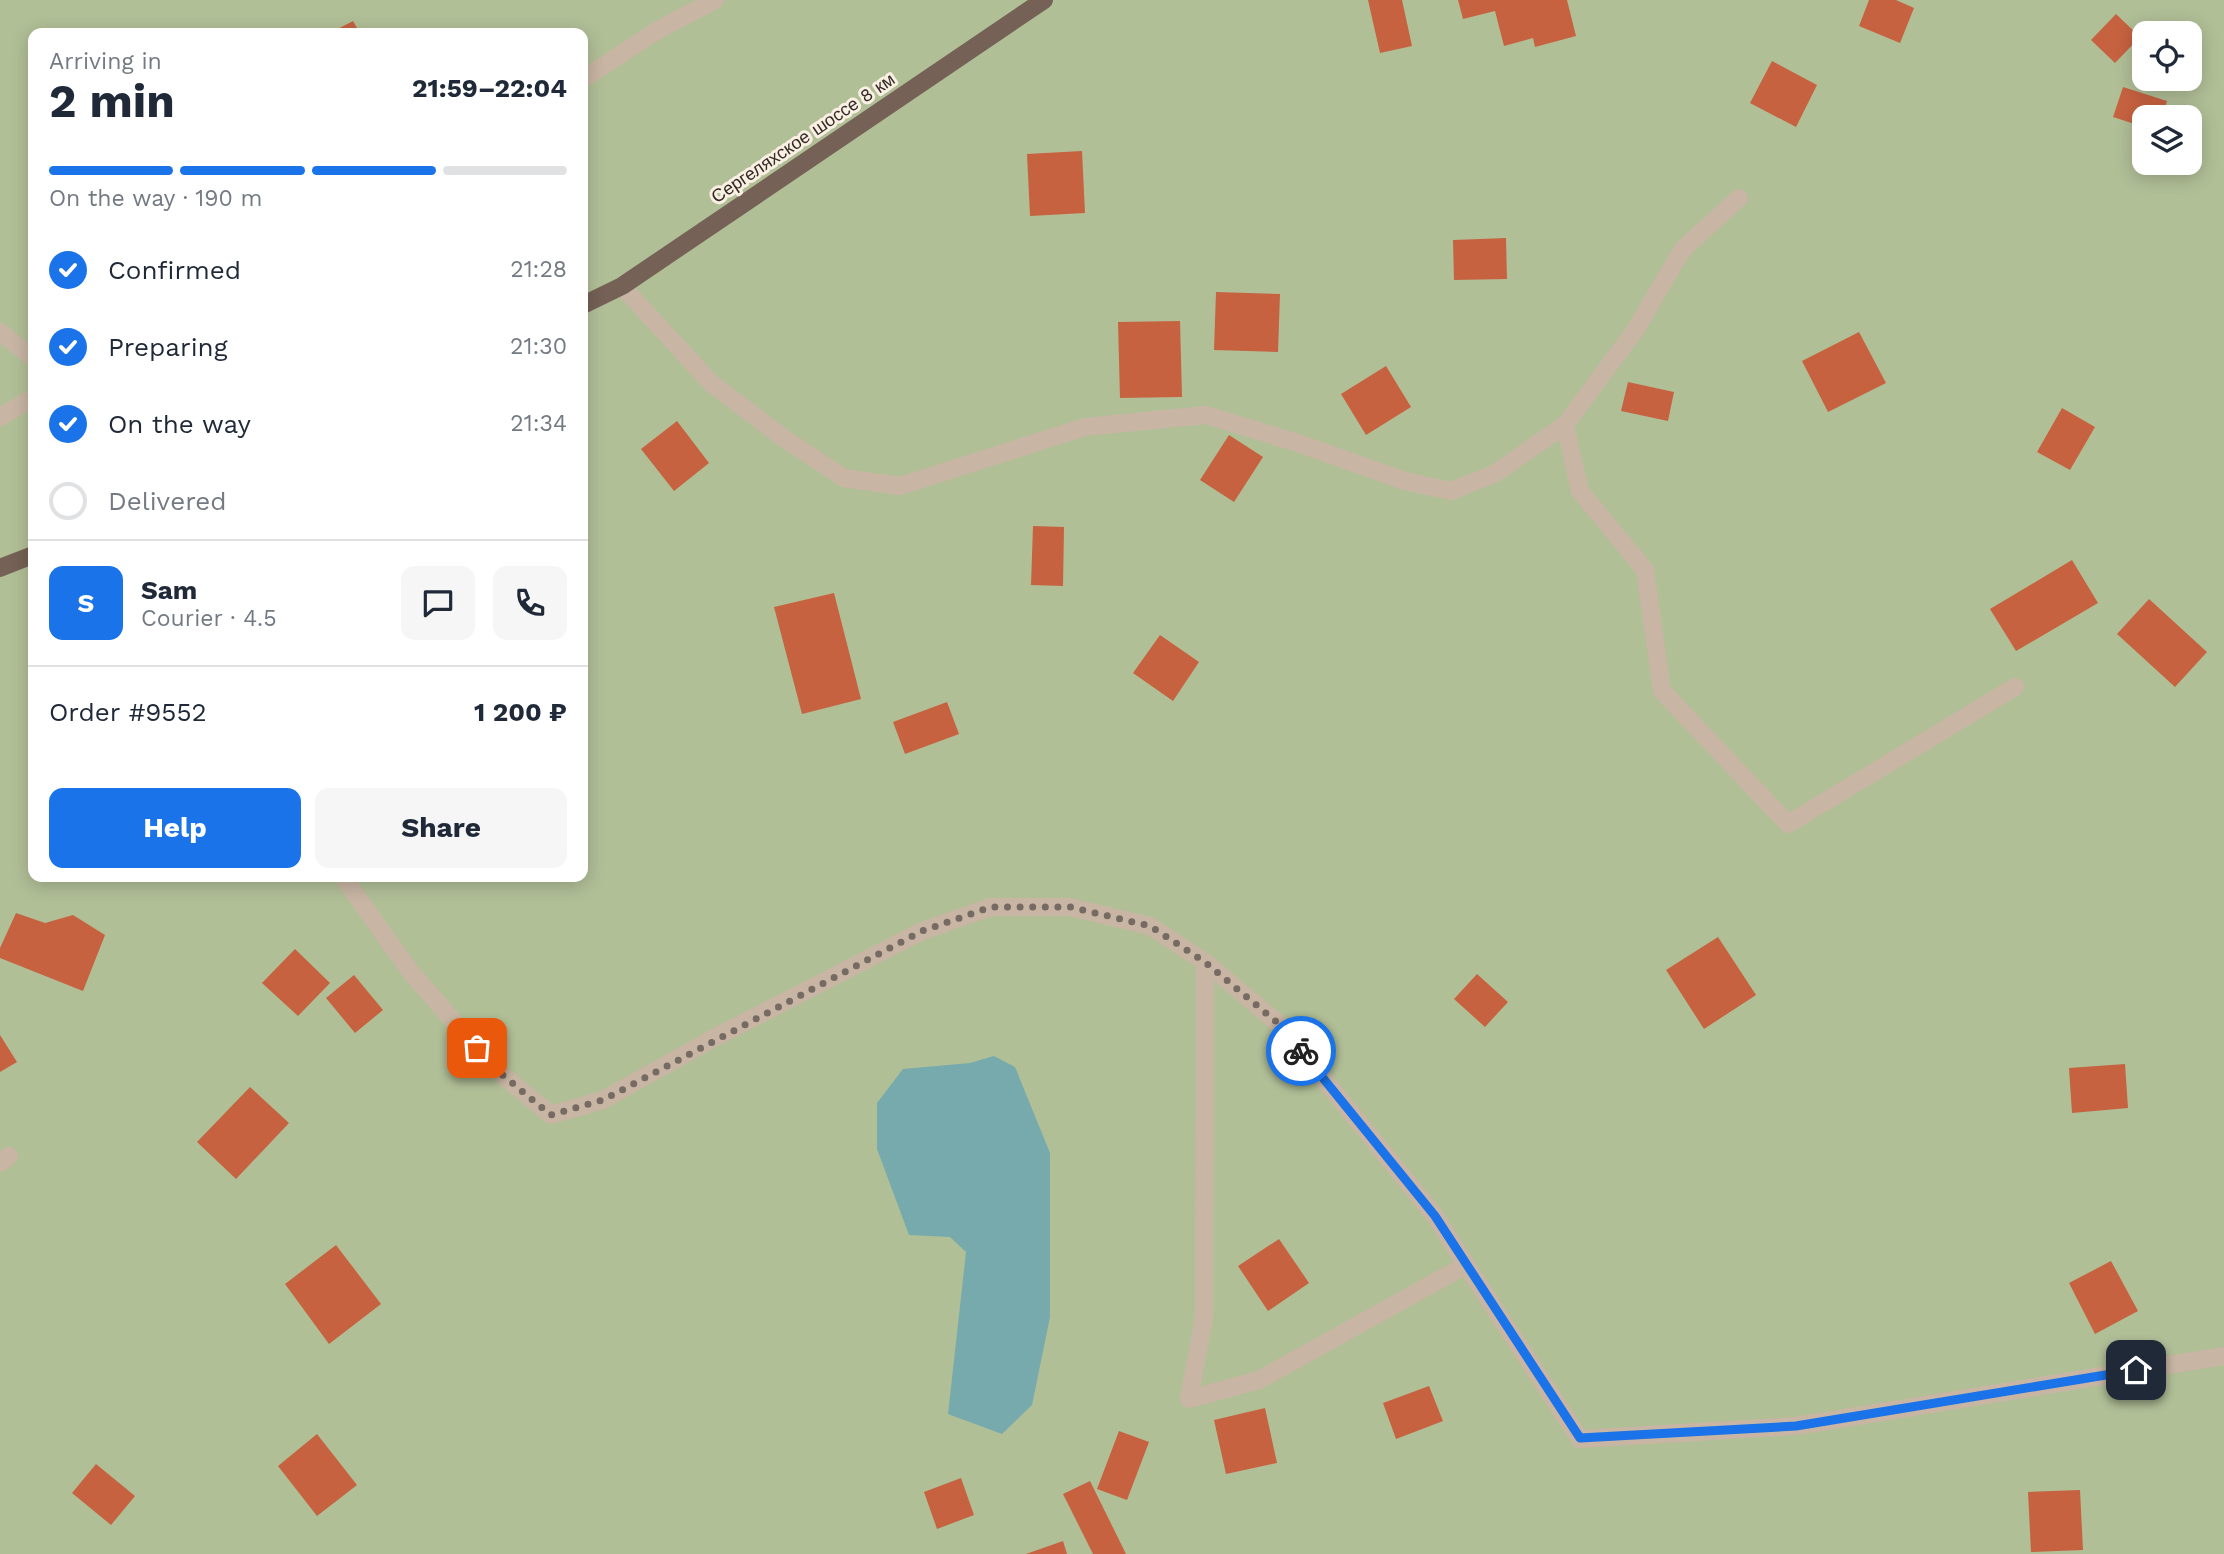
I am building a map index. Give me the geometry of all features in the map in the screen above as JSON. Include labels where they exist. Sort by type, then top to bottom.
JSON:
[{"type":"main road","name":"Сергеляхское шоссе 8 км","points":[[588,303],[622,286],[1044,0]]},
{"type":"main road","points":[[0,568],[28,557]]},
{"type":"street","points":[[588,76],[659,30],[715,0]]},
{"type":"street","points":[[622,286],[711,383],[844,478],[900,486],[1085,427],[1206,415],[1298,443],[1405,481],[1451,491],[1494,474],[1565,425],[1636,329],[1682,250],[1739,198]]},
{"type":"street","points":[[0,332],[28,354]]},
{"type":"street","points":[[0,417],[28,401]]},
{"type":"street","points":[[1565,425],[1580,491],[1645,570],[1662,691],[1788,824],[2015,687]]},
{"type":"street","points":[[347,882],[410,971],[494,1068],[551,1115],[603,1100],[922,931],[991,907],[1070,907],[1150,926],[1205,962],[1279,1024],[1435,1216],[1580,1438],[1796,1426],[2224,1356]]},
{"type":"street","points":[[1205,962],[1204,1318],[1189,1399],[1259,1380],[1466,1265]]},
{"type":"green space","points":[[0,0],[2224,0],[2224,1554],[0,1554]]},
{"type":"water","points":[[994,1056],[1015,1067],[1050,1153],[1050,1317],[1032,1405],[1002,1434],[948,1414],[966,1252],[950,1237],[909,1235],[877,1149],[877,1103],[903,1069],[970,1063]]},
{"type":"building","points":[[1368,0],[1402,0],[1412,46],[1380,53]]},
{"type":"building","points":[[1458,0],[1567,0],[1576,36],[1535,47],[1533,38],[1504,46],[1495,11],[1463,19]]},
{"type":"building","points":[[1869,0],[1896,0],[1914,8],[1900,43],[1859,26]]},
{"type":"building","points":[[2116,14],[2132,29],[2132,45],[2115,63],[2091,40]]},
{"type":"building","points":[[353,21],[357,28],[340,28]]},
{"type":"building","points":[[1772,61],[1817,85],[1796,127],[1750,103]]},
{"type":"building","points":[[2123,87],[2167,101],[2166,105],[2132,105],[2132,123],[2113,117]]},
{"type":"building","points":[[1082,151],[1085,213],[1030,216],[1027,154]]},
{"type":"building","points":[[1506,238],[1507,279],[1454,280],[1453,240]]},
{"type":"building","points":[[1216,292],[1280,294],[1278,352],[1214,350]]},
{"type":"building","points":[[1180,321],[1182,397],[1120,398],[1118,322]]},
{"type":"building","points":[[1859,332],[1886,383],[1828,412],[1802,361]]},
{"type":"building","points":[[1386,366],[1411,407],[1366,435],[1341,394]]},
{"type":"building","points":[[1628,382],[1674,392],[1668,421],[1621,411]]},
{"type":"building","points":[[2062,408],[2095,427],[2070,470],[2037,452]]},
{"type":"building","points":[[677,421],[709,463],[674,491],[641,449]]},
{"type":"building","points":[[1229,435],[1263,457],[1234,502],[1200,480]]},
{"type":"building","points":[[1033,526],[1064,527],[1063,586],[1031,585]]},
{"type":"building","points":[[2072,560],[2098,603],[2016,651],[1990,609]]},
{"type":"building","points":[[834,593],[861,699],[802,714],[774,607]]},
{"type":"building","points":[[2149,599],[2207,652],[2175,687],[2117,634]]},
{"type":"building","points":[[1160,635],[1199,662],[1173,701],[1133,673]]},
{"type":"building","points":[[947,702],[959,734],[905,754],[893,722]]},
{"type":"building","points":[[16,913],[45,923],[73,915],[105,935],[83,991],[0,958],[0,948]]},
{"type":"building","points":[[1718,937],[1756,995],[1704,1029],[1666,970]]},
{"type":"building","points":[[295,949],[330,983],[298,1016],[262,983]]},
{"type":"building","points":[[1477,974],[1508,1002],[1485,1027],[1454,999]]},
{"type":"building","points":[[354,975],[383,1010],[355,1033],[326,998]]},
{"type":"building","points":[[0,1035],[17,1062],[0,1072]]},
{"type":"building","points":[[2125,1064],[2128,1108],[2072,1113],[2069,1068]]},
{"type":"building","points":[[250,1087],[289,1123],[236,1179],[197,1142]]},
{"type":"building","points":[[1279,1239],[1309,1283],[1268,1311],[1238,1266]]},
{"type":"building","points":[[336,1245],[381,1304],[329,1344],[285,1284]]},
{"type":"building","points":[[2111,1261],[2138,1311],[2095,1334],[2069,1283]]},
{"type":"building","points":[[1429,1386],[1443,1421],[1396,1439],[1383,1403]]},
{"type":"building","points":[[1265,1408],[1277,1463],[1226,1474],[1214,1420]]},
{"type":"building","points":[[1119,1431],[1149,1442],[1127,1500],[1097,1489]]},
{"type":"building","points":[[317,1434],[357,1485],[317,1516],[278,1466]]},
{"type":"building","points":[[96,1464],[135,1496],[111,1525],[72,1493]]},
{"type":"building","points":[[961,1478],[974,1515],[937,1529],[924,1492]]},
{"type":"building","points":[[1090,1481],[1126,1554],[1093,1554],[1063,1494]]},
{"type":"building","points":[[2080,1490],[2083,1550],[2031,1552],[2028,1492]]},
{"type":"building","points":[[1063,1541],[1067,1554],[1026,1554]]},
{"type":"way so far","points":[[477,1048],[494,1068],[551,1115],[603,1100],[714,1038],[922,931],[991,907],[1070,907],[1150,926],[1205,962],[1279,1024],[1301,1051]]},
{"type":"route","points":[[1301,1051],[1435,1216],[1580,1438],[1796,1426],[2136,1370]]}]
